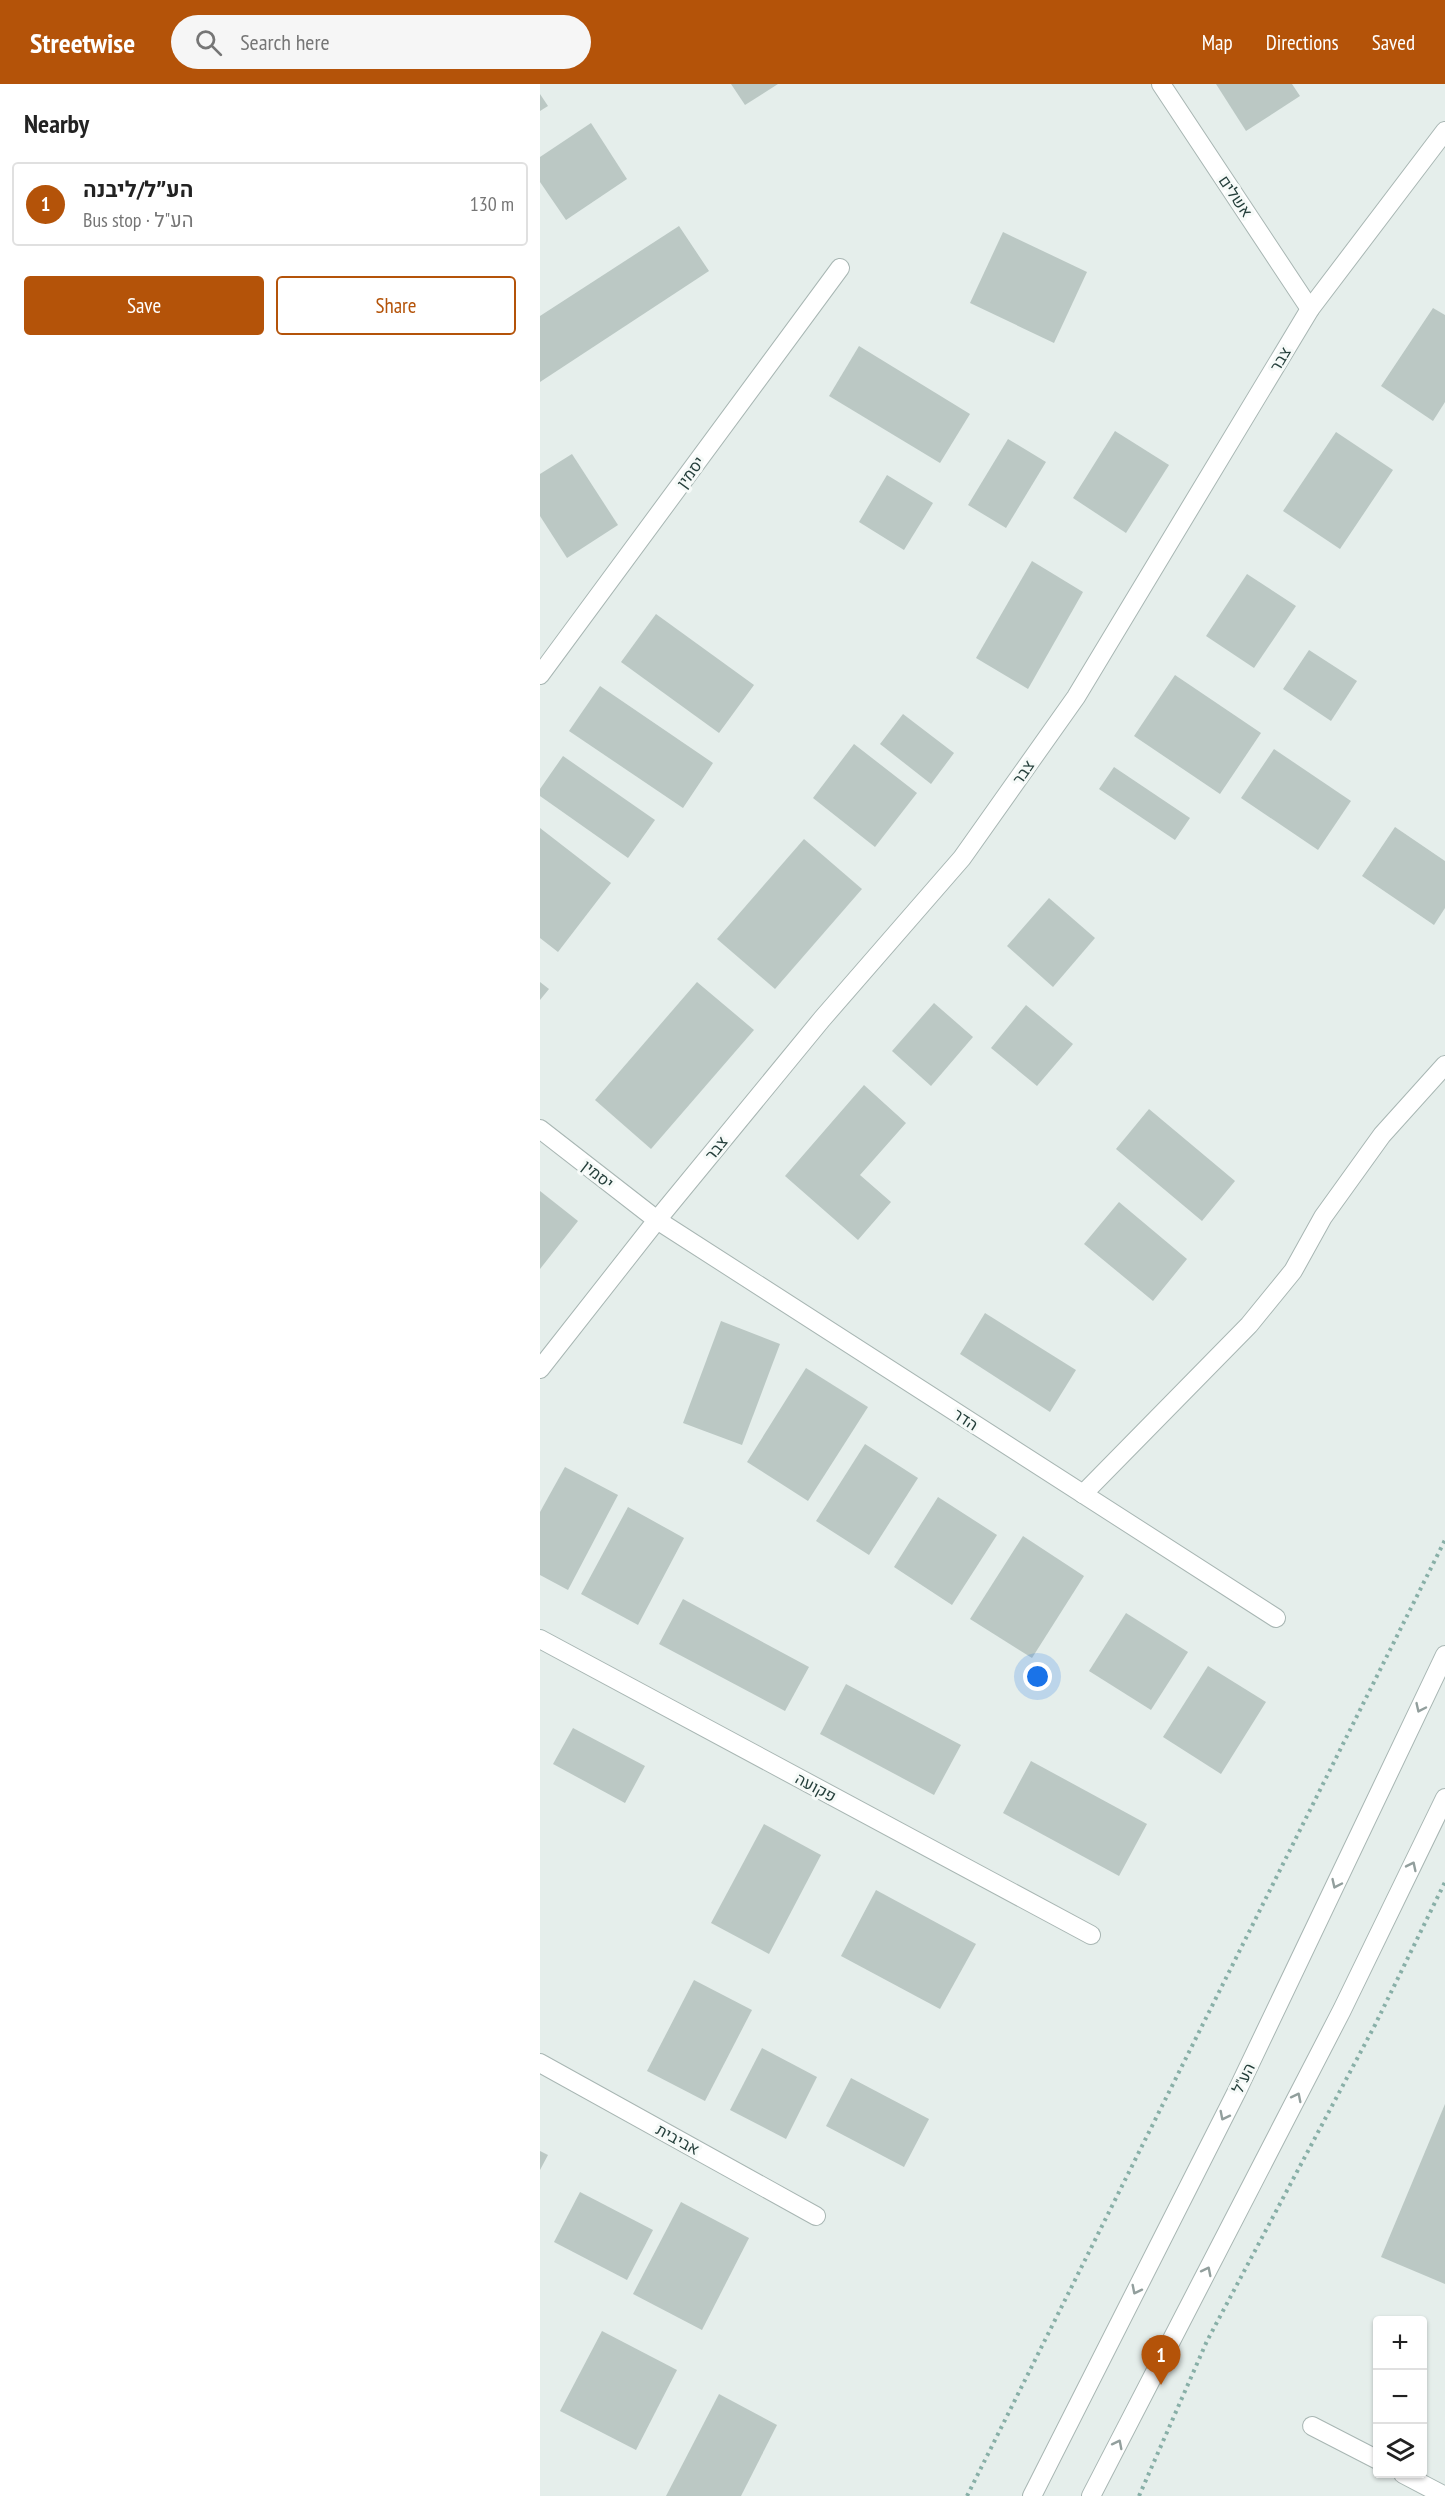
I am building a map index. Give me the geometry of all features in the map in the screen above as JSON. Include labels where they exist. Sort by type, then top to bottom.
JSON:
[{"type":"street","name":"אשלים","points":[[1161,84],[1310,309]]},
{"type":"street","name":"צבר","points":[[540,1369],[657,1220],[822,1019],[962,858],[1076,697],[1310,309],[1445,131]]},
{"type":"street","name":"יסמין","points":[[540,675],[840,268]]},
{"type":"street","points":[[1083,1494],[1249,1325],[1293,1271],[1323,1217],[1382,1135],[1445,1065]]},
{"type":"street","name":"יסמין","points":[[540,1129],[657,1220]]},
{"type":"street","name":"הדר","points":[[657,1220],[1276,1618]]},
{"type":"street","name":"פקועה","points":[[540,1639],[1091,1935]]},
{"type":"street","name":"הע\"ל","points":[[1032,2496],[1237,2091],[1445,1655]]},
{"type":"street","points":[[1091,2496],[1341,2010],[1445,1798]]},
{"type":"street","name":"אביבית","points":[[540,2063],[816,2216]]},
{"type":"street","points":[[1312,2426],[1373,2458]]},
{"type":"street","points":[[1411,2478],[1445,2496]]},
{"type":"path","points":[[967,2496],[1445,1540]]},
{"type":"path","points":[[1139,2496],[1207,2341],[1375,2025],[1445,1882]]},
{"type":"building","points":[[731,84],[778,84],[745,105]]},
{"type":"building","points":[[1216,84],[1292,84],[1300,96],[1246,131]]},
{"type":"building","points":[[540,94],[548,106],[540,111]]},
{"type":"building","points":[[591,123],[627,179],[566,220],[540,182],[540,157]]},
{"type":"building","points":[[679,226],[709,271],[540,382],[540,316]]},
{"type":"building","points":[[1003,232],[1087,272],[1054,343],[970,303]]},
{"type":"building","points":[[1433,308],[1445,315],[1445,402],[1433,421],[1381,386]]},
{"type":"building","points":[[859,346],[970,414],[940,463],[829,396]]},
{"type":"building","points":[[1115,431],[1169,465],[1126,533],[1073,498]]},
{"type":"building","points":[[1336,432],[1393,470],[1340,549],[1283,511]]},
{"type":"building","points":[[1008,439],[1046,462],[1006,528],[968,505]]},
{"type":"building","points":[[572,454],[618,525],[567,558],[540,516],[540,474]]},
{"type":"building","points":[[887,475],[933,503],[904,550],[859,522]]},
{"type":"building","points":[[1032,561],[1083,592],[1028,689],[976,658]]},
{"type":"building","points":[[1247,574],[1296,606],[1254,668],[1206,636]]},
{"type":"building","points":[[656,614],[754,685],[719,733],[621,662]]},
{"type":"building","points":[[1309,650],[1357,681],[1331,721],[1283,689]]},
{"type":"building","points":[[1175,675],[1261,733],[1220,794],[1134,736]]},
{"type":"building","points":[[600,686],[713,763],[683,808],[569,731]]},
{"type":"building","points":[[903,714],[954,753],[931,784],[880,744]]},
{"type":"building","points":[[854,744],[917,793],[875,847],[813,798]]},
{"type":"building","points":[[1274,749],[1351,801],[1318,850],[1241,798]]},
{"type":"building","points":[[563,756],[655,820],[628,858],[540,796],[540,789]]},
{"type":"building","points":[[1114,767],[1190,818],[1175,840],[1099,789]]},
{"type":"building","points":[[1395,827],[1445,861],[1445,908],[1434,925],[1362,876]]},
{"type":"building","points":[[540,828],[611,883],[558,952],[540,938]]},
{"type":"building","points":[[804,839],[862,889],[775,989],[717,939]]},
{"type":"building","points":[[1049,898],[1095,938],[1053,987],[1007,946]]},
{"type":"building","points":[[540,982],[549,989],[540,1000]]},
{"type":"building","points":[[697,982],[754,1030],[651,1149],[595,1100]]},
{"type":"building","points":[[934,1003],[973,1037],[931,1086],[892,1051]]},
{"type":"building","points":[[1026,1005],[1073,1044],[1037,1086],[991,1048]]},
{"type":"building","points":[[864,1085],[906,1123],[860,1175],[891,1202],[858,1240],[785,1176]]},
{"type":"building","points":[[1149,1109],[1235,1181],[1202,1221],[1116,1149]]},
{"type":"building","points":[[540,1191],[578,1221],[540,1269]]},
{"type":"building","points":[[1119,1202],[1187,1259],[1153,1301],[1084,1244]]},
{"type":"building","points":[[985,1313],[1076,1370],[1050,1412],[960,1354]]},
{"type":"building","points":[[721,1321],[780,1344],[742,1445],[683,1423]]},
{"type":"building","points":[[806,1368],[868,1407],[808,1501],[747,1462]]},
{"type":"building","points":[[865,1444],[918,1478],[869,1555],[816,1521]]},
{"type":"building","points":[[565,1467],[618,1495],[568,1590],[540,1575],[540,1512]]},
{"type":"building","points":[[938,1497],[997,1535],[952,1605],[894,1567]]},
{"type":"building","points":[[628,1507],[684,1538],[638,1625],[581,1594]]},
{"type":"building","points":[[1023,1536],[1084,1576],[1032,1658],[970,1619]]},
{"type":"building","points":[[683,1599],[809,1667],[785,1711],[659,1644]]},
{"type":"building","points":[[1126,1613],[1188,1652],[1151,1710],[1089,1671]]},
{"type":"building","points":[[1208,1666],[1266,1702],[1221,1774],[1163,1737]]},
{"type":"building","points":[[846,1684],[961,1745],[934,1795],[820,1734]]},
{"type":"building","points":[[573,1728],[645,1766],[625,1803],[553,1764]]},
{"type":"building","points":[[1031,1761],[1147,1824],[1119,1876],[1003,1813]]},
{"type":"building","points":[[764,1824],[821,1855],[769,1954],[711,1923]]},
{"type":"building","points":[[876,1890],[976,1944],[940,2009],[841,1956]]},
{"type":"building","points":[[694,1980],[752,2010],[705,2101],[647,2071]]},
{"type":"building","points":[[762,2048],[817,2077],[786,2139],[730,2110]]},
{"type":"building","points":[[851,2078],[929,2119],[904,2167],[826,2126]]},
{"type":"building","points":[[1445,2104],[1445,2284],[1381,2257]]},
{"type":"building","points":[[540,2151],[548,2155],[540,2170]]},
{"type":"building","points":[[580,2192],[653,2230],[627,2280],[554,2242]]},
{"type":"building","points":[[681,2202],[749,2238],[702,2330],[633,2294]]},
{"type":"building","points":[[602,2331],[677,2370],[636,2450],[560,2411]]},
{"type":"building","points":[[719,2394],[777,2425],[741,2496],[666,2496]]},
{"type":"place","name":"הע״ל/ליבנה","points":[[1161,2385]]}]
